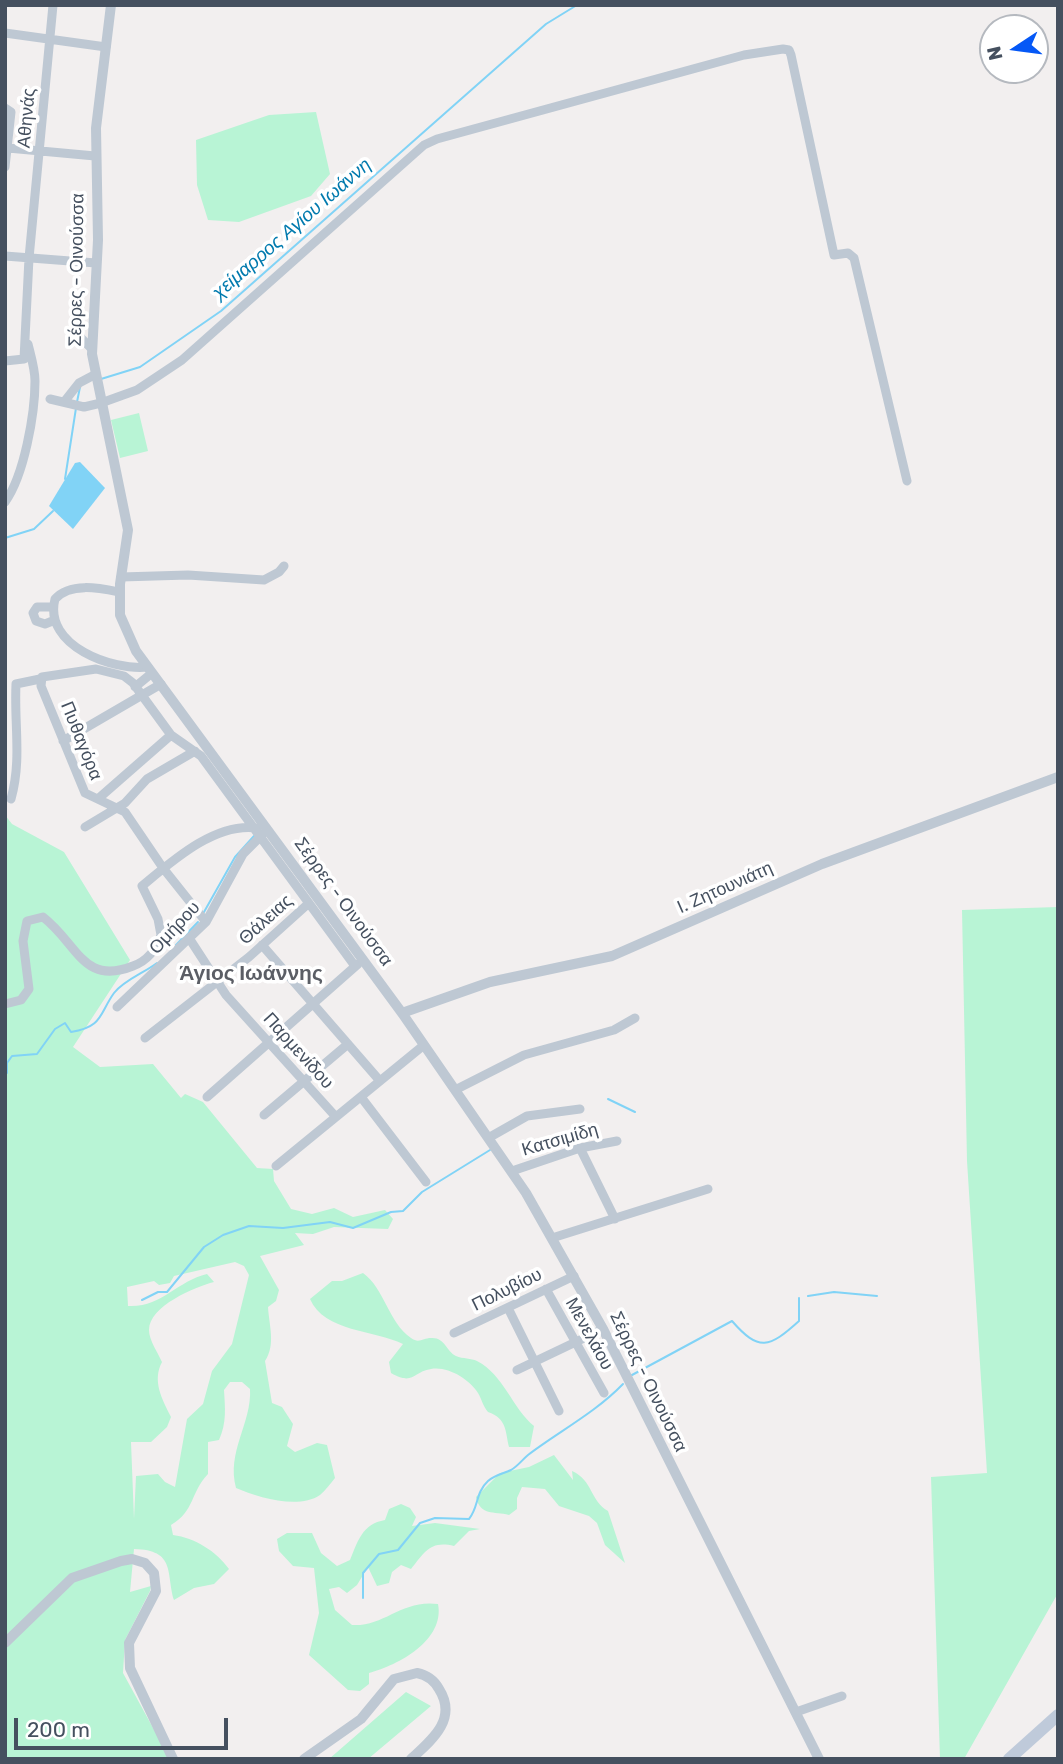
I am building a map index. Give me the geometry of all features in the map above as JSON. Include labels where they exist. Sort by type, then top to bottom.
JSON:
[{"type":"main road","points":[[1009,1759],[1058,1715]]},
{"type":"street","name":"Αθηνάς","points":[[5,361],[24,359],[29,258],[53,5]]},
{"type":"street","name":"Σέρρες - Οινούσσα","points":[[111,5],[97,111],[96,263],[92,354],[128,530],[119,592],[122,621],[132,645],[264,833],[359,963],[402,1013],[512,1171],[603,1329],[819,1759]]},
{"type":"street","points":[[5,33],[106,47]]},
{"type":"street","points":[[50,399],[72,404],[137,390],[182,360],[424,145],[437,139],[744,55],[783,49],[789,50],[793,65],[834,255],[848,253],[854,258],[907,481]]},
{"type":"street","points":[[5,108],[11,112],[5,167]]},
{"type":"street","points":[[8,148],[95,156]]},
{"type":"street","points":[[5,256],[96,263]]},
{"type":"street","points":[[5,502],[19,475],[34,401],[35,379],[26,332]]},
{"type":"street","points":[[76,333],[92,354]]},
{"type":"street","points":[[72,404],[79,383],[96,374]]},
{"type":"street","points":[[121,577],[188,575],[264,580],[284,566]]},
{"type":"street","points":[[119,592],[71,589],[58,595],[53,607],[55,620],[73,643],[93,658],[150,670]]},
{"type":"street","points":[[53,607],[37,607],[33,613],[36,621],[45,624],[55,620]]},
{"type":"street","points":[[135,687],[150,670]]},
{"type":"street","points":[[11,799],[19,770],[15,722],[16,684],[41,683],[73,671],[113,672],[127,678],[171,735],[195,751],[253,827],[264,833],[309,903],[359,963],[207,1097]]},
{"type":"street","name":"Πυθαγόρα","points":[[41,683],[85,793],[99,798]]},
{"type":"street","points":[[63,741],[142,698],[161,684]]},
{"type":"street","points":[[171,735],[99,798],[129,816],[163,868],[206,922]]},
{"type":"street","points":[[85,827],[118,807],[147,779],[195,751]]},
{"type":"street","name":"Ι. Ζητουνιάτη","points":[[402,1013],[486,983],[612,956],[822,864],[1058,777]]},
{"type":"street","points":[[5,1004],[21,1000],[29,989],[24,928],[27,921],[34,917],[43,918],[91,967],[107,974],[140,964],[159,942],[160,928],[141,891],[144,884],[163,868],[223,831],[253,827]]},
{"type":"street","name":"Ομήρου","points":[[117,1007],[206,922],[243,853],[264,833]]},
{"type":"street","name":"Θάλειας","points":[[145,1038],[262,945],[309,903]]},
{"type":"street","name":"Παρμενίδου","points":[[189,938],[216,982],[336,1117]]},
{"type":"street","points":[[262,945],[348,1044],[384,1078],[395,1084]]},
{"type":"street","points":[[457,1089],[524,1055],[614,1030],[635,1018]]},
{"type":"street","points":[[264,1115],[348,1044]]},
{"type":"street","points":[[276,1166],[425,1045]]},
{"type":"street","points":[[361,1097],[426,1182]]},
{"type":"street","points":[[490,1137],[527,1116],[580,1109]]},
{"type":"street","name":"Κατσιμίδη","points":[[512,1171],[580,1148],[617,1141]]},
{"type":"street","points":[[580,1148],[615,1219]]},
{"type":"street","points":[[552,1238],[709,1189]]},
{"type":"street","name":"Πολυβίου","points":[[454,1334],[574,1276]]},
{"type":"street","name":"Μενελάου","points":[[547,1289],[604,1394]]},
{"type":"street","points":[[508,1308],[559,1411]]},
{"type":"street","points":[[517,1370],[603,1329]]},
{"type":"street","points":[[5,1643],[72,1578],[121,1561],[132,1559],[145,1563],[154,1573],[156,1591],[129,1643],[130,1668],[173,1759]]},
{"type":"street","points":[[304,1759],[361,1719],[394,1679],[417,1673],[435,1683],[446,1709],[440,1730],[411,1759]]},
{"type":"street","points":[[796,1712],[842,1696]]},
{"type":"green space","points":[[316,112],[330,174],[311,196],[239,222],[208,220],[197,185],[196,140],[269,115]]},
{"type":"green space","points":[[139,413],[148,451],[120,458],[111,420]]},
{"type":"green space","points":[[5,815],[12,824],[64,852],[130,960],[73,1047],[100,1067],[153,1064],[181,1098],[185,1094],[203,1102],[257,1168],[273,1169],[274,1181],[291,1209],[312,1214],[334,1208],[353,1217],[385,1210],[393,1219],[388,1229],[334,1227],[313,1234],[295,1233],[304,1245],[260,1256],[279,1290],[276,1301],[268,1307],[271,1342],[265,1361],[272,1403],[282,1407],[293,1424],[287,1446],[295,1452],[317,1443],[327,1445],[335,1478],[320,1495],[301,1502],[266,1498],[236,1488],[234,1462],[250,1402],[250,1389],[242,1382],[230,1382],[224,1390],[225,1415],[222,1433],[219,1440],[208,1442],[208,1474],[189,1508],[171,1525],[173,1535],[204,1546],[229,1569],[214,1584],[194,1588],[174,1600],[169,1572],[163,1558],[147,1550],[134,1549],[130,1592],[151,1586],[125,1640],[123,1673],[170,1759],[5,1759]],"holes":[[[235,1262],[244,1266],[249,1275],[232,1344],[212,1371],[203,1404],[187,1419],[175,1487],[165,1482],[158,1474],[136,1476],[134,1519],[131,1442],[151,1442],[167,1427],[171,1417],[159,1390],[158,1376],[162,1362],[150,1338],[151,1321],[156,1313],[174,1299],[214,1282],[207,1274],[196,1277],[160,1299],[128,1306],[127,1287],[154,1281],[159,1285],[170,1283],[174,1276]]]},
{"type":"green space","points":[[1058,907],[1058,1593],[964,1759],[940,1759],[931,1477],[987,1473],[967,1161],[962,910]]},
{"type":"green space","points":[[363,1273],[377,1288],[397,1323],[411,1338],[416,1341],[436,1338],[456,1356],[477,1361],[494,1375],[534,1426],[530,1447],[509,1447],[502,1422],[488,1412],[478,1393],[464,1378],[438,1369],[409,1378],[391,1373],[389,1362],[403,1344],[338,1324],[317,1310],[310,1299],[332,1281],[342,1281]]},
{"type":"green space","points":[[554,1455],[573,1480],[572,1471],[584,1480],[598,1502],[608,1511],[625,1563],[605,1545],[597,1523],[589,1516],[559,1506],[545,1489],[522,1487],[517,1498],[517,1509],[509,1515],[488,1512],[478,1503],[476,1497],[500,1473],[529,1467]]},
{"type":"green space","points":[[401,1504],[410,1508],[416,1517],[412,1526],[435,1523],[480,1529],[469,1531],[454,1546],[433,1546],[411,1569],[401,1565],[392,1572],[389,1583],[377,1586],[368,1567],[357,1585],[347,1593],[339,1587],[329,1589],[335,1610],[352,1625],[374,1622],[414,1605],[438,1604],[438,1617],[427,1640],[406,1657],[369,1673],[369,1684],[360,1691],[348,1690],[309,1655],[319,1613],[314,1568],[293,1566],[279,1551],[277,1539],[287,1533],[312,1533],[321,1553],[337,1566],[350,1560],[366,1529],[385,1520],[389,1509]]},
{"type":"green space","points":[[406,1692],[431,1706],[368,1759],[329,1759]]},
{"type":"water","points":[[80,462],[105,488],[73,529],[49,506],[75,463]]},
{"type":"waterway","name":"χείμαρρος Αγίου Ιωάννη","points":[[101,379],[140,367],[221,311],[546,24],[577,5]]},
{"type":"waterway","name":"χείμαρρος Αγίου Ιωάννη","points":[[77,402],[80,387]]},
{"type":"waterway","name":"χείμαρρος Αγίου Ιωάννη","points":[[65,479],[76,408]]},
{"type":"waterway","points":[[5,538],[34,529],[53,511]]},
{"type":"waterway","points":[[204,912],[235,857],[254,836]]},
{"type":"waterway","points":[[176,945],[198,922]]},
{"type":"waterway","points":[[7,1073],[7,1063],[12,1056],[37,1054],[55,1029],[65,1023],[71,1032],[95,1023],[118,988],[157,963]]},
{"type":"waterway","points":[[608,1099],[635,1112]]},
{"type":"waterway","points":[[142,1300],[158,1292],[167,1292],[204,1247],[223,1235],[249,1226],[283,1228],[330,1222],[353,1228],[391,1212],[403,1211],[422,1192],[490,1150]]},
{"type":"waterway","points":[[808,1296],[834,1292],[877,1296]]},
{"type":"waterway","points":[[632,1375],[732,1321],[757,1342],[772,1341],[799,1321],[799,1298]]},
{"type":"waterway","points":[[363,1598],[363,1573],[379,1554],[398,1550],[420,1523],[435,1518],[469,1519],[481,1490],[488,1481],[513,1468],[601,1404],[623,1384]]},
{"type":"district","name":"Άγιος Ιωάννης","points":[[251,974]]}]
